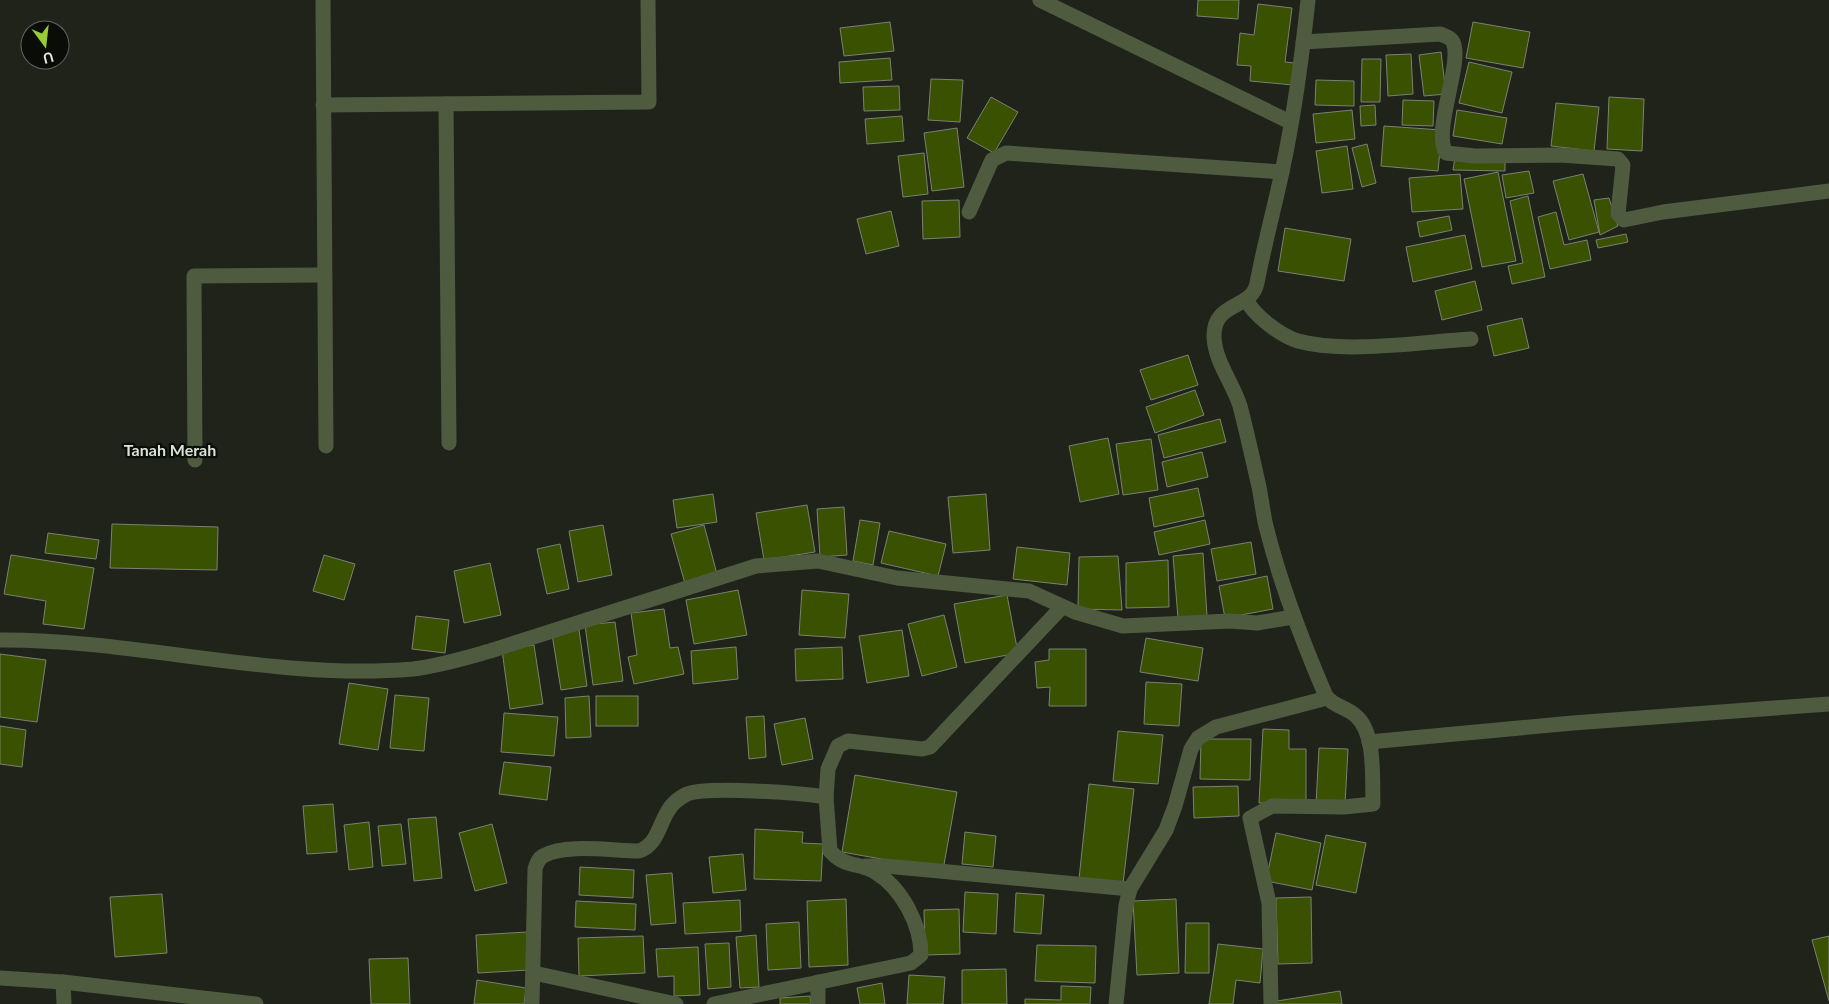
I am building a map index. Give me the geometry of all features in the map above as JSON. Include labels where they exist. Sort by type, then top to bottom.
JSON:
[{"type":"street","points":[[323,0],[326,446]]},
{"type":"street","points":[[323,105],[649,102],[648,0]]},
{"type":"street","points":[[1040,0],[1290,122]]},
{"type":"street","points":[[1271,1004],[1269,903],[1250,818],[1272,806],[1344,807],[1373,804],[1369,742],[1365,726],[1356,715],[1326,698],[1293,617],[1266,528],[1239,404],[1216,349],[1214,338],[1216,320],[1225,311],[1254,292],[1257,285],[1264,240],[1282,172],[1308,0]]},
{"type":"street","points":[[1303,42],[1440,34],[1450,38],[1454,46],[1455,56],[1445,115],[1443,147],[1446,153],[1475,156],[1560,155],[1618,159],[1623,164],[1618,214],[1624,220],[1663,212],[1829,190]]},
{"type":"street","points":[[446,104],[449,443]]},
{"type":"street","points":[[969,212],[992,160],[1006,153],[1282,172]]},
{"type":"street","points":[[195,460],[194,276],[324,275]]},
{"type":"street","points":[[1246,298],[1259,318],[1296,341],[1337,347],[1471,339]]},
{"type":"street","points":[[0,640],[22,640],[113,648],[290,667],[366,671],[414,669],[452,662],[490,651],[756,566],[818,561],[897,578],[1029,591],[1062,607],[1123,626],[1230,621],[1257,623],[1293,617]]},
{"type":"street","points":[[714,1004],[910,963],[921,955],[919,932],[910,912],[897,894],[875,872],[842,862],[830,851],[826,797],[828,768],[838,746],[848,741],[922,749],[930,747],[1062,607]]},
{"type":"street","points":[[1116,1004],[1126,905],[1130,889],[1166,830],[1175,806],[1191,749],[1198,738],[1216,727],[1326,698]]},
{"type":"street","points":[[1369,742],[1573,723],[1829,704]]},
{"type":"street","points":[[532,1004],[535,869],[537,862],[543,856],[570,849],[639,851],[646,848],[654,840],[673,804],[688,794],[745,792],[826,797]]},
{"type":"street","points":[[860,866],[886,866],[1130,889]]},
{"type":"street","points":[[534,973],[676,1004]]},
{"type":"street","points":[[0,978],[63,982],[256,1004]]},
{"type":"street","points":[[63,982],[64,1004]]},
{"type":"street","points":[[818,982],[818,1004]]},
{"type":"building","points":[[1198,0],[1239,0],[1238,19],[1197,16]]},
{"type":"building","points":[[1258,4],[1292,8],[1285,62],[1295,63],[1293,85],[1250,81],[1251,66],[1237,65],[1240,33],[1254,35]]},
{"type":"building","points":[[890,22],[894,51],[844,56],[840,28]]},
{"type":"building","points":[[1473,22],[1530,32],[1523,68],[1466,58]]},
{"type":"building","points":[[1441,52],[1446,94],[1424,96],[1419,55]]},
{"type":"building","points":[[1411,54],[1413,94],[1388,96],[1386,55]]},
{"type":"building","points":[[890,58],[892,80],[840,83],[839,62]]},
{"type":"building","points":[[1362,59],[1381,59],[1380,102],[1361,102]]},
{"type":"building","points":[[1469,62],[1512,72],[1502,113],[1459,103]]},
{"type":"building","points":[[931,79],[963,80],[960,122],[928,120]]},
{"type":"building","points":[[1316,80],[1354,81],[1354,106],[1315,105]]},
{"type":"building","points":[[899,86],[900,110],[864,111],[863,87]]},
{"type":"building","points":[[991,97],[1018,112],[994,153],[967,138]]},
{"type":"building","points":[[1609,97],[1644,99],[1642,151],[1607,149]]},
{"type":"building","points":[[1403,100],[1434,101],[1433,126],[1402,125]]},
{"type":"building","points":[[1556,103],[1599,107],[1594,151],[1551,146]]},
{"type":"building","points":[[1375,105],[1376,125],[1361,126],[1360,106]]},
{"type":"building","points":[[1352,110],[1355,139],[1316,143],[1313,114]]},
{"type":"building","points":[[1457,110],[1507,118],[1502,144],[1453,136]]},
{"type":"building","points":[[902,116],[904,141],[867,144],[865,119]]},
{"type":"building","points":[[1384,126],[1442,130],[1438,171],[1381,166]]},
{"type":"building","points":[[957,128],[964,187],[932,191],[924,133]]},
{"type":"building","points":[[1367,144],[1376,183],[1362,187],[1352,148]]},
{"type":"building","points":[[1347,146],[1353,189],[1322,193],[1316,151]]},
{"type":"building","points":[[924,153],[928,194],[903,197],[898,156]]},
{"type":"building","points":[[1455,157],[1505,161],[1505,171],[1453,170]]},
{"type":"building","points":[[1529,171],[1534,193],[1506,198],[1502,175]]},
{"type":"building","points":[[1498,172],[1516,261],[1482,267],[1464,179]]},
{"type":"building","points":[[1460,174],[1463,209],[1412,212],[1409,178]]},
{"type":"building","points":[[1583,174],[1599,232],[1569,240],[1553,181]]},
{"type":"building","points":[[1528,196],[1545,277],[1512,284],[1508,266],[1523,263],[1510,201]]},
{"type":"building","points":[[1609,198],[1618,226],[1600,235],[1594,200]]},
{"type":"building","points":[[959,200],[960,237],[923,239],[922,201]]},
{"type":"building","points":[[891,211],[899,246],[866,254],[857,219]]},
{"type":"building","points":[[1556,212],[1564,245],[1587,240],[1591,260],[1550,269],[1538,217]]},
{"type":"building","points":[[1449,216],[1452,230],[1420,237],[1417,222]]},
{"type":"building","points":[[1285,228],[1351,239],[1344,281],[1278,271]]},
{"type":"building","points":[[1626,234],[1628,242],[1598,248],[1596,240]]},
{"type":"building","points":[[1465,235],[1472,269],[1413,282],[1406,247]]},
{"type":"building","points":[[1475,281],[1482,310],[1442,320],[1435,291]]},
{"type":"building","points":[[1522,318],[1529,348],[1494,356],[1487,326]]},
{"type":"building","points":[[1188,355],[1198,385],[1151,400],[1140,370]]},
{"type":"building","points":[[1195,390],[1204,415],[1155,433],[1146,407]]},
{"type":"building","points":[[1220,419],[1226,442],[1164,458],[1158,435]]},
{"type":"building","points":[[1108,438],[1119,494],[1080,502],[1069,446]]},
{"type":"building","points":[[1151,439],[1158,490],[1123,495],[1116,444]]},
{"type":"building","points":[[1202,452],[1208,477],[1167,487],[1162,462]]},
{"type":"building","points":[[1198,488],[1204,516],[1154,527],[1149,498]]},
{"type":"building","points":[[713,494],[717,522],[677,528],[673,500]]},
{"type":"building","points":[[986,494],[990,550],[953,553],[948,497]]},
{"type":"building","points":[[807,505],[815,552],[764,560],[756,513]]},
{"type":"building","points":[[844,507],[847,555],[820,557],[817,509]]},
{"type":"building","points":[[860,520],[880,523],[873,565],[853,561]]},
{"type":"building","points":[[1205,520],[1210,544],[1159,555],[1154,532]]},
{"type":"building","points":[[112,524],[218,527],[217,570],[110,568]]},
{"type":"building","points":[[603,525],[612,575],[578,582],[569,531]]},
{"type":"building","points":[[704,525],[718,578],[686,587],[671,534]]},
{"type":"building","points":[[889,531],[946,544],[938,576],[881,563]]},
{"type":"building","points":[[48,533],[99,540],[96,559],[45,553]]},
{"type":"building","points":[[1251,542],[1256,574],[1217,581],[1211,549]]},
{"type":"building","points":[[560,544],[569,589],[547,594],[537,549]]},
{"type":"building","points":[[1017,547],[1070,553],[1067,585],[1013,579]]},
{"type":"building","points":[[1203,553],[1207,616],[1178,618],[1173,556]]},
{"type":"building","points":[[11,555],[94,568],[84,629],[43,624],[46,601],[4,594]]},
{"type":"building","points":[[324,555],[355,564],[344,600],[313,591]]},
{"type":"building","points":[[1118,556],[1122,610],[1078,609],[1079,557]]},
{"type":"building","points":[[1168,560],[1169,607],[1126,608],[1126,563]]},
{"type":"building","points":[[490,563],[501,615],[464,623],[454,571]]},
{"type":"building","points":[[1267,576],[1273,609],[1225,618],[1219,586]]},
{"type":"building","points":[[738,590],[747,635],[694,644],[686,600]]},
{"type":"building","points":[[802,590],[849,594],[845,638],[799,635]]},
{"type":"building","points":[[1007,595],[1018,653],[965,663],[954,604]]},
{"type":"building","points":[[664,609],[670,648],[678,647],[684,674],[634,684],[628,657],[637,655],[631,613]]},
{"type":"building","points":[[944,615],[957,667],[922,676],[908,624]]},
{"type":"building","points":[[416,616],[449,620],[445,653],[412,649]]},
{"type":"building","points":[[615,622],[623,681],[593,685],[585,625]]},
{"type":"building","points":[[579,630],[587,686],[561,690],[552,634]]},
{"type":"building","points":[[902,630],[909,676],[867,683],[859,636]]},
{"type":"building","points":[[1146,638],[1203,648],[1198,681],[1140,672]]},
{"type":"building","points":[[534,645],[543,704],[510,709],[502,650]]},
{"type":"building","points":[[736,647],[738,679],[693,684],[691,651]]},
{"type":"building","points":[[842,647],[843,679],[796,681],[795,649]]},
{"type":"building","points":[[1049,649],[1086,649],[1086,706],[1049,706],[1050,687],[1037,688],[1035,662],[1049,660]]},
{"type":"building","points":[[0,654],[46,660],[37,722],[0,717]]},
{"type":"building","points":[[1146,682],[1182,684],[1179,726],[1144,724]]},
{"type":"building","points":[[349,683],[388,689],[378,750],[339,744]]},
{"type":"building","points":[[395,695],[429,698],[424,751],[390,748]]},
{"type":"building","points":[[589,696],[591,737],[566,738],[565,698]]},
{"type":"building","points":[[596,696],[638,696],[638,726],[596,726]]},
{"type":"building","points":[[504,713],[558,717],[554,756],[501,752]]},
{"type":"building","points":[[764,716],[766,757],[749,759],[746,717]]},
{"type":"building","points":[[805,718],[813,759],[782,765],[774,724]]},
{"type":"building","points":[[0,726],[26,730],[22,767],[0,764]]},
{"type":"building","points":[[1263,729],[1289,730],[1289,749],[1306,749],[1306,803],[1259,803]]},
{"type":"building","points":[[1118,731],[1163,735],[1158,784],[1113,781]]},
{"type":"building","points":[[1201,739],[1251,739],[1250,780],[1200,779]]},
{"type":"building","points":[[1319,748],[1348,749],[1345,805],[1316,804]]},
{"type":"building","points":[[504,762],[551,767],[547,800],[499,794]]},
{"type":"building","points":[[855,775],[957,792],[943,870],[842,852]]},
{"type":"building","points":[[1089,784],[1134,789],[1123,884],[1079,879]]},
{"type":"building","points":[[1238,786],[1239,816],[1194,818],[1193,787]]},
{"type":"building","points":[[333,804],[337,852],[307,854],[303,806]]},
{"type":"building","points":[[436,817],[442,878],[414,881],[408,819]]},
{"type":"building","points":[[369,822],[373,867],[349,870],[344,825]]},
{"type":"building","points":[[401,824],[406,864],[382,866],[378,826]]},
{"type":"building","points":[[492,824],[507,883],[475,891],[459,833]]},
{"type":"building","points":[[755,829],[803,832],[802,843],[823,844],[821,881],[754,879]]},
{"type":"building","points":[[965,832],[996,836],[993,867],[962,864]]},
{"type":"building","points":[[1276,833],[1321,843],[1312,890],[1266,881]]},
{"type":"building","points":[[1326,835],[1366,843],[1356,893],[1316,885]]},
{"type":"building","points":[[743,854],[746,890],[713,893],[709,857]]},
{"type":"building","points":[[580,867],[634,870],[633,898],[579,895]]},
{"type":"building","points":[[672,873],[676,923],[651,925],[646,875]]},
{"type":"building","points":[[965,892],[998,894],[996,934],[963,932]]},
{"type":"building","points":[[1016,893],[1044,895],[1041,934],[1014,932]]},
{"type":"building","points":[[162,894],[167,953],[115,957],[110,897]]},
{"type":"building","points":[[1311,897],[1312,963],[1278,964],[1276,898]]},
{"type":"building","points":[[846,899],[848,965],[809,967],[807,901]]},
{"type":"building","points":[[1176,899],[1179,973],[1137,975],[1133,901]]},
{"type":"building","points":[[740,900],[741,931],[685,934],[683,903]]},
{"type":"building","points":[[576,901],[636,904],[635,930],[575,927]]},
{"type":"building","points":[[959,909],[960,954],[925,955],[924,910]]},
{"type":"building","points":[[799,922],[801,968],[768,970],[766,924]]},
{"type":"building","points":[[1186,923],[1209,923],[1209,973],[1185,973]]},
{"type":"building","points":[[527,932],[529,970],[478,973],[476,935]]},
{"type":"building","points":[[756,935],[759,987],[740,988],[736,937]]},
{"type":"building","points":[[643,936],[645,973],[579,976],[578,938]]},
{"type":"building","points":[[1829,936],[1829,1001],[1812,940]]},
{"type":"building","points":[[729,943],[731,987],[708,989],[705,944]]},
{"type":"building","points":[[1218,944],[1263,949],[1260,983],[1236,980],[1233,1004],[1209,1004]]},
{"type":"building","points":[[1037,945],[1096,946],[1095,983],[1035,981]]},
{"type":"building","points":[[698,947],[700,995],[674,996],[674,976],[658,977],[656,949]]},
{"type":"building","points":[[408,958],[410,1004],[371,1004],[369,959]]},
{"type":"building","points":[[1006,969],[1007,1004],[962,1004],[962,970]]},
{"type":"building","points":[[909,975],[945,977],[943,1004],[907,1004]]},
{"type":"building","points":[[477,980],[526,988],[524,1004],[474,1004]]},
{"type":"building","points":[[882,983],[885,1004],[860,1004],[857,988]]},
{"type":"building","points":[[1061,986],[1091,987],[1090,1004],[1025,1004],[1025,999],[1061,1000]]},
{"type":"building","points":[[1340,991],[1342,1004],[1277,1004],[1277,1001]]},
{"type":"building","points":[[810,996],[811,1004],[780,1004],[780,998]]},
{"type":"district","name":"Tanah Merah","points":[[170,449]]}]
